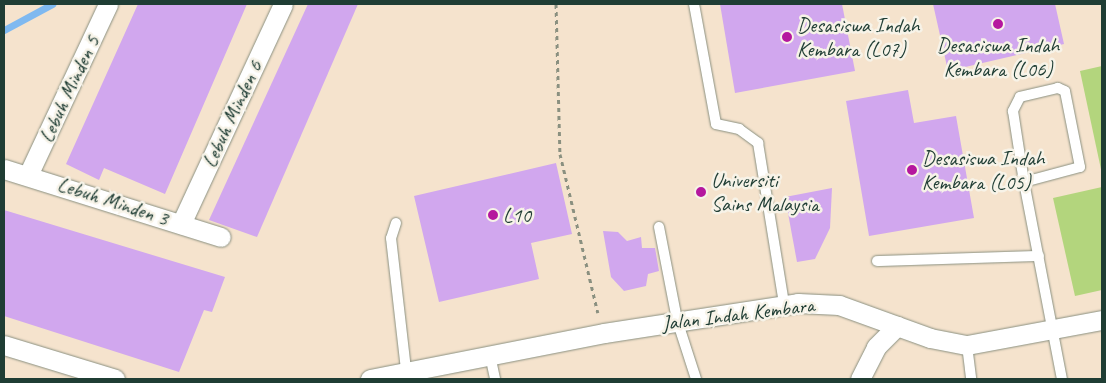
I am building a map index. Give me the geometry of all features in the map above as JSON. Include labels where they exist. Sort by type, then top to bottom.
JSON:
[{"type":"street","name":"Lebuh Minden 5","points":[[29,173],[108,4]]},
{"type":"street","name":"Lebuh Minden 6","points":[[181,224],[283,4]]},
{"type":"street","name":"Lebuh Minden 3","points":[[4,169],[29,173],[221,237]]},
{"type":"street","name":"Jalan Indah Kembara","points":[[370,379],[406,370],[604,333],[784,304],[839,305],[897,326],[967,345],[1053,331],[1102,320]]},
{"type":"street","points":[[860,379],[876,347],[897,326]]},
{"type":"street","points":[[4,345],[115,379]]},
{"type":"lane","points":[[694,4],[716,124],[739,129],[758,143],[784,304]]},
{"type":"lane","points":[[1024,182],[1080,167],[1065,91],[1058,88],[1014,102],[1024,182],[1062,379]]},
{"type":"lane","points":[[396,223],[392,248],[406,370]]},
{"type":"lane","points":[[659,227],[677,320],[696,379]]},
{"type":"lane","points":[[877,261],[1039,256]]},
{"type":"lane","points":[[967,345],[971,379]]},
{"type":"lane","points":[[490,355],[496,379]]},
{"type":"path","points":[[556,4],[560,154],[604,333]]},
{"type":"green space","points":[[1102,66],[1102,174],[1080,71]]},
{"type":"green space","points":[[1102,187],[1102,290],[1075,296],[1053,198]]},
{"type":"building","points":[[138,4],[247,4],[165,194],[104,168],[99,180],[66,164]]},
{"type":"building","points":[[308,4],[358,4],[257,237],[209,220]]},
{"type":"building","name":"Desasiswa Indah Kembara (L07)","points":[[720,4],[842,4],[855,71],[735,93]]},
{"type":"building","name":"Desasiswa Indah Kembara (L06)","points":[[933,4],[1055,4],[1064,44],[948,71]]},
{"type":"building","name":"Desasiswa Indah Kembara (L05)","points":[[908,90],[914,123],[956,116],[974,218],[869,236],[846,101]]},
{"type":"building","name":"L10","points":[[556,163],[572,234],[531,243],[539,279],[439,302],[414,196]]},
{"type":"building","points":[[832,188],[830,228],[815,259],[797,262],[785,197]]},
{"type":"building","points":[[4,210],[225,277],[212,312],[204,310],[179,372],[4,316]]},
{"type":"building","points":[[603,231],[618,232],[627,241],[641,237],[642,248],[655,248],[659,271],[648,274],[646,286],[624,291],[611,277]]},
{"type":"waterway","points":[[4,30],[52,4]]},
{"type":"place","name":"Desasiswa Indah Kembara (L06)","points":[[998,24]]},
{"type":"place","name":"Desasiswa Indah Kembara (L07)","points":[[787,37]]},
{"type":"place","name":"Desasiswa Indah Kembara (L05)","points":[[912,170]]},
{"type":"place","name":"Universiti Sains Malaysia","points":[[701,192]]},
{"type":"place","name":"L10","points":[[493,215]]}]
